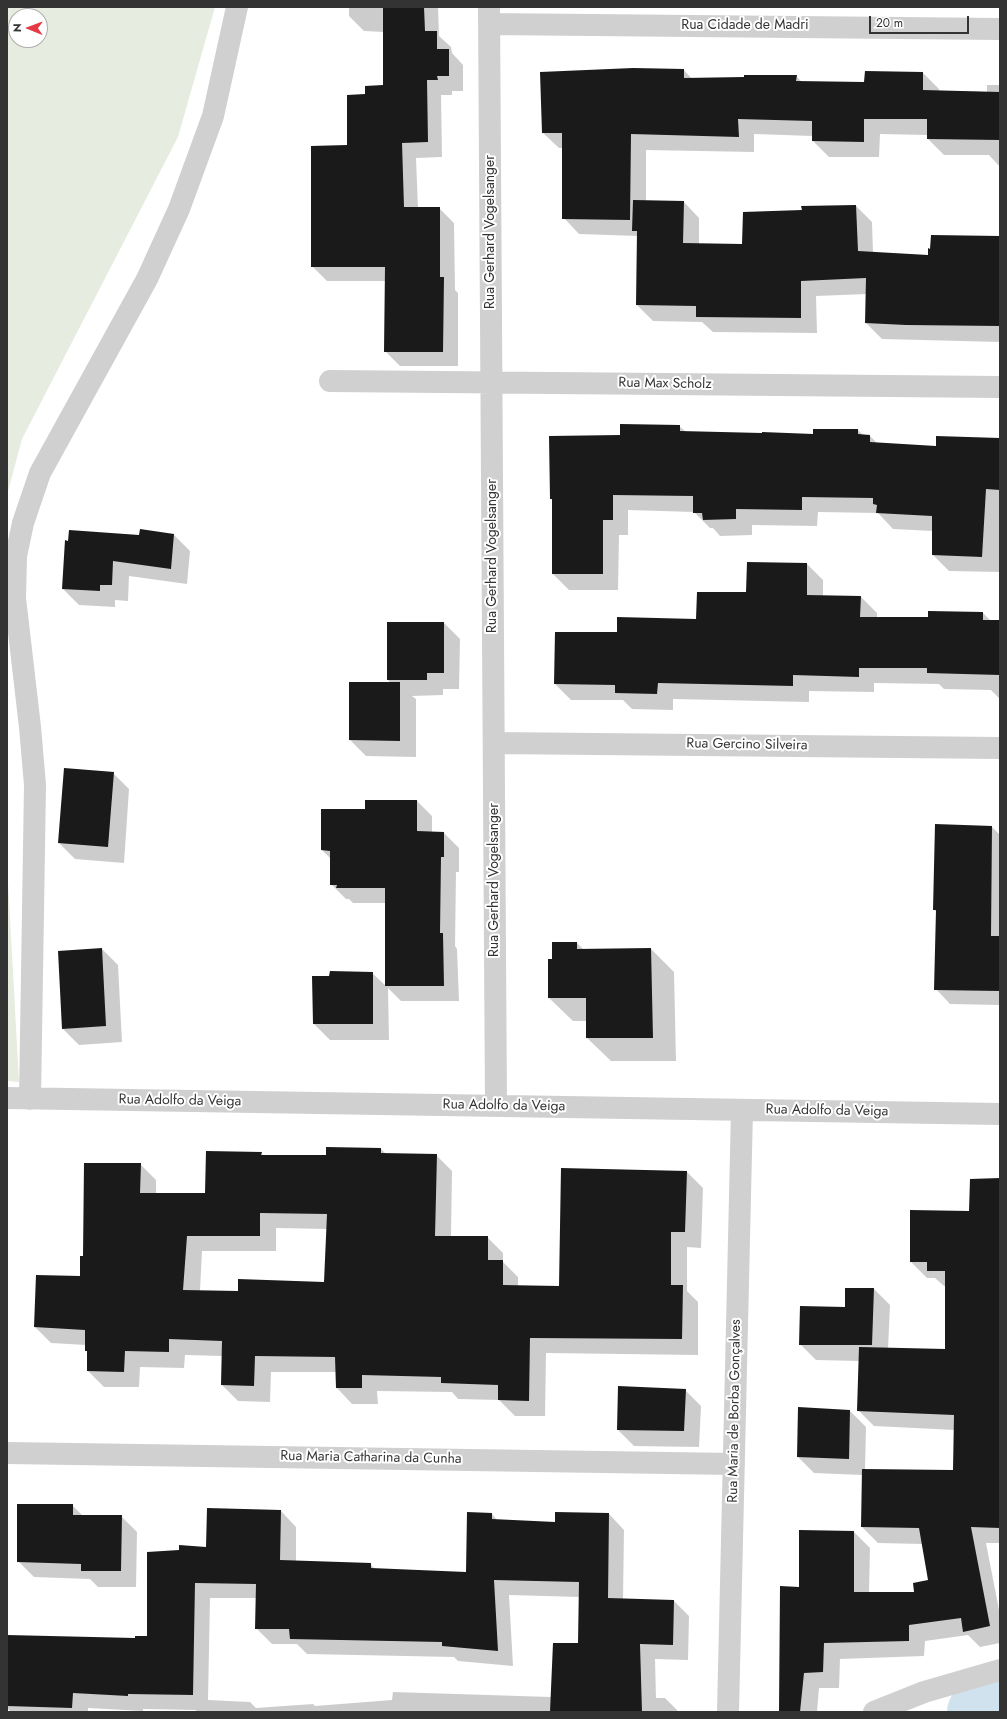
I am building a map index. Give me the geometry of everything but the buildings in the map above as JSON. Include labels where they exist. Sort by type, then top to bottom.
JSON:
[{"type":"street","points":[[30,1099],[35,785],[15,598],[16,556],[23,523],[40,473],[147,279],[179,209],[213,116],[237,7]]},
{"type":"street","name":"Rua Cidade de Madri","points":[[489,16],[1000,28]]},
{"type":"street","name":"Rua Gerhard Vogelsanger","points":[[489,16],[496,1106]]},
{"type":"street","name":"Rua Max Scholz","points":[[330,381],[1000,387]]},
{"type":"street","name":"Rua Gercino Silveira","points":[[494,743],[1000,748]]},
{"type":"street","name":"Rua Adolfo da Veiga","points":[[7,1098],[1000,1114]]},
{"type":"street","name":"Rua Maria de Borba Gonçalves","points":[[728,1712],[742,1110]]},
{"type":"street","name":"Rua Maria Catharina da Cunha","points":[[7,1452],[734,1464]]},
{"type":"street","points":[[874,1712],[924,1692],[1000,1670]]},
{"type":"shaded area","points":[[7,7],[215,7],[178,137],[22,439],[7,495]]},
{"type":"shaded area","points":[[7,864],[19,1082],[7,1081]]},
{"type":"waterway","points":[[977,1712],[1000,1703]]}]
